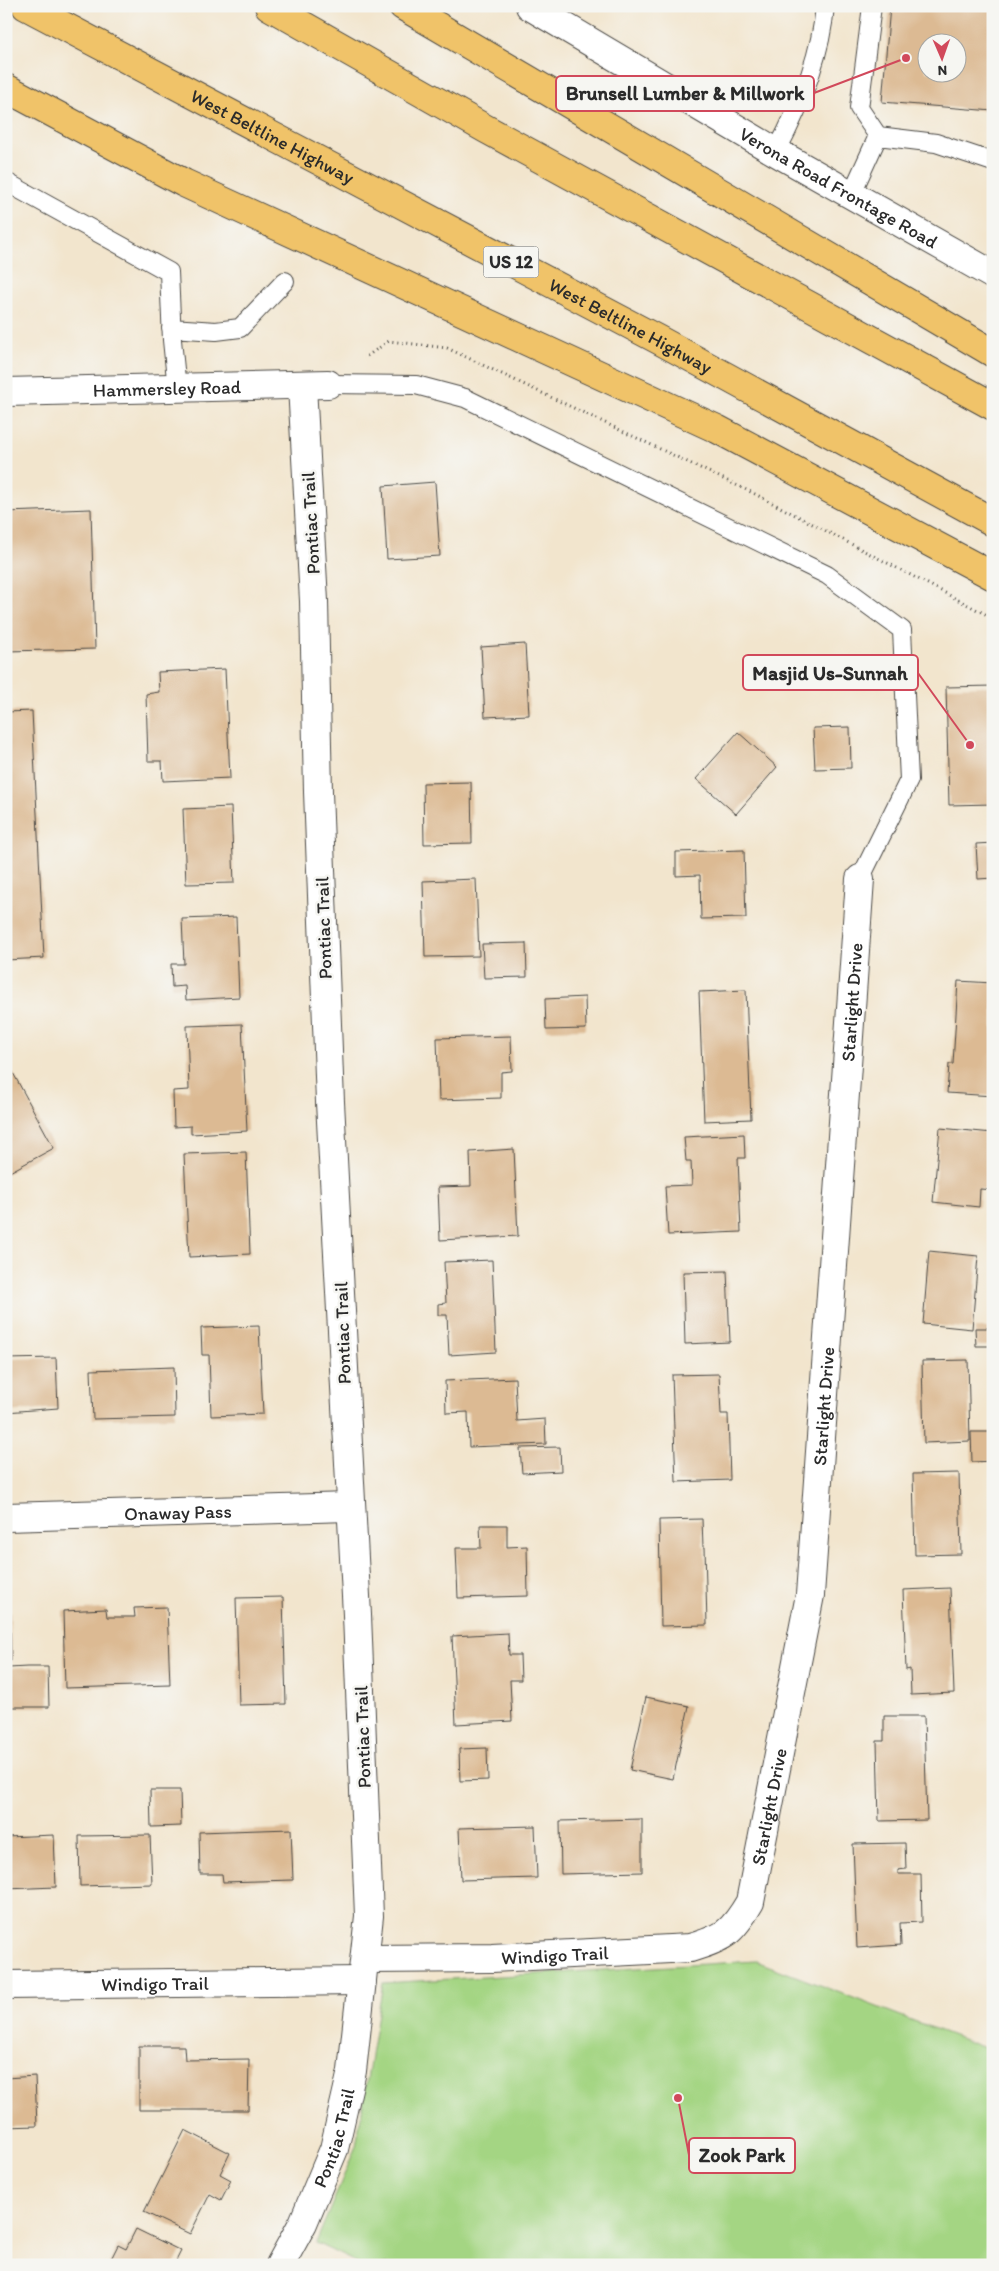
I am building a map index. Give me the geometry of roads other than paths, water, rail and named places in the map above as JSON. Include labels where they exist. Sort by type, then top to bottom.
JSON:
[{"type":"highway","name":"West Beltline Highway","points":[[26,6],[659,340],[993,522]]},
{"type":"highway","points":[[269,6],[486,129],[993,406]]},
{"type":"highway","points":[[403,6],[993,353]]},
{"type":"highway","points":[[6,88],[184,183],[717,429],[993,576]]},
{"type":"street","name":"Verona Road Frontage Road","points":[[530,6],[776,152],[993,276]]},
{"type":"street","name":"Hammersley Road","points":[[6,392],[315,385]]},
{"type":"street","name":"Pontiac Trail","points":[[280,2265],[303,2223],[334,2150],[352,2071],[369,1916],[357,1615],[330,1102],[318,792],[314,601],[315,385]]},
{"type":"street","name":"Starlight Drive","points":[[737,1924],[750,1902],[810,1596],[860,878]]},
{"type":"street","name":"Onaway Pass","points":[[6,1517],[350,1507]]},
{"type":"street","name":"Windigo Trail","points":[[6,1985],[364,1970],[492,1958],[690,1948],[716,1940],[737,1924]]},
{"type":"lane","points":[[776,152],[797,114],[823,31],[825,6]]},
{"type":"lane","points":[[872,6],[859,108],[878,136],[936,143],[993,162]]},
{"type":"lane","points":[[852,194],[878,136]]},
{"type":"lane","points":[[6,182],[169,272],[171,328],[177,389]]},
{"type":"lane","points":[[171,328],[216,331],[240,328],[285,281]]},
{"type":"lane","points":[[315,385],[416,385],[465,398],[828,575],[902,630],[909,780],[860,878]]},
{"type":"place","name":"Brunsell Lumber & Millwork","points":[[906,58]]},
{"type":"place","name":"Masjid Us-Sunnah","points":[[970,745]]},
{"type":"place","name":"Zook Park","points":[[678,2098]]}]
